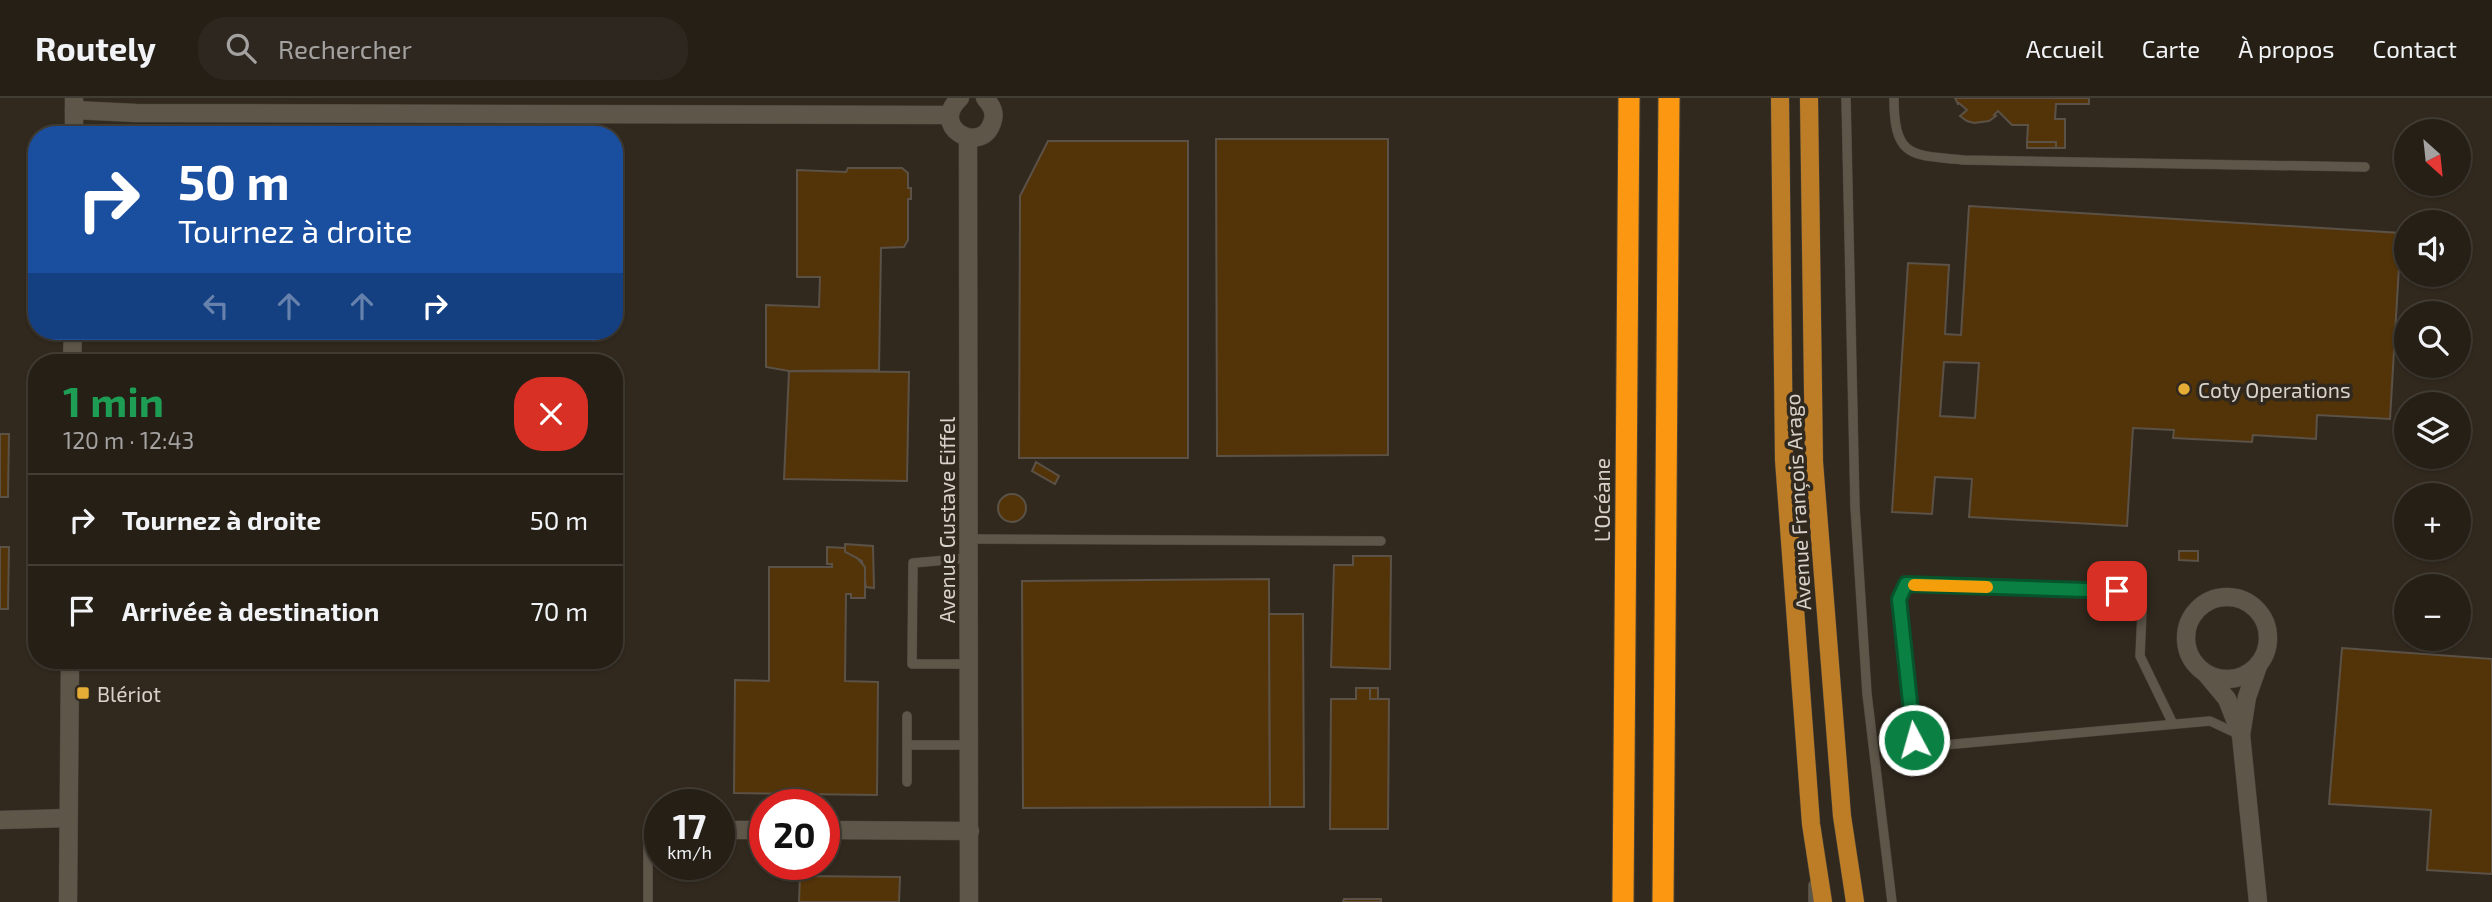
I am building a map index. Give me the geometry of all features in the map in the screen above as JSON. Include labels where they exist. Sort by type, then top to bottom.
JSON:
[{"type":"highway","name":"L’Océane","points":[[1623,902],[1629,98]]},
{"type":"highway","points":[[1663,902],[1669,98]]},
{"type":"main road","name":"Avenue François Arago","points":[[1780,98],[1784,460],[1811,824],[1824,902]]},
{"type":"main road","name":"Avenue François Arago","points":[[1810,98],[1814,462],[1842,816],[1855,902]]},
{"type":"street","points":[[960,98],[952,105],[949,115],[951,126],[958,134],[968,138],[982,136],[990,128],[994,117],[992,106],[985,98]]},
{"type":"street","points":[[74,126],[74,104],[164,113],[949,115]]},
{"type":"street","name":"Avenue Gustave Eiffel","points":[[968,138],[969,902]]},
{"type":"street","points":[[2241,736],[2247,697],[2258,666],[2266,653],[2268,639],[2266,625],[2260,613],[2250,604],[2227,597],[2202,606],[2189,622],[2186,636],[2194,663],[2227,698],[2241,736],[2258,902]]},
{"type":"street","points":[[2206,674],[2230,680],[2245,675],[2258,666]]},
{"type":"street","points":[[68,902],[70,669]]},
{"type":"street","points":[[0,820],[68,818]]},
{"type":"street","points":[[840,830],[970,831]]},
{"type":"lane","points":[[1846,98],[1855,507],[1867,694],[1892,902]]},
{"type":"lane","points":[[1894,98],[1894,124],[1902,144],[1917,156],[1978,160],[2365,167]]},
{"type":"lane","points":[[969,539],[1381,541]]},
{"type":"lane","points":[[969,558],[913,563],[912,664],[970,664]]},
{"type":"lane","points":[[2173,724],[2140,656],[2143,611],[2134,599],[2117,591],[1906,584],[1899,599],[1914,740],[1922,747],[2210,721],[2241,736]]},
{"type":"lane","points":[[907,782],[908,716]]},
{"type":"lane","points":[[907,745],[970,745]]},
{"type":"lane","points":[[1811,824],[1813,902]]},
{"type":"lane","points":[[648,880],[648,902]]},
{"type":"building","points":[[1955,98],[2089,98],[2089,104],[2056,104],[2055,119],[2065,119],[2065,148],[2056,148],[2056,142],[2027,142],[2028,125],[2012,125],[1998,111],[1989,121],[1967,121],[1960,116],[1967,110],[1958,104]]},
{"type":"building","points":[[1216,139],[1388,139],[1388,455],[1217,456]]},
{"type":"building","points":[[1048,141],[1188,141],[1188,458],[1019,458],[1020,196]]},
{"type":"building","points":[[2027,142],[2056,142],[2056,148],[2027,148]]},
{"type":"building","points":[[848,168],[902,168],[908,173],[908,188],[911,188],[911,199],[908,199],[908,240],[904,247],[881,248],[879,370],[789,371],[766,367],[766,305],[819,307],[820,277],[797,277],[797,170],[846,172]]},
{"type":"building","name":"Coty Operations","points":[[1969,206],[2394,233],[2394,287],[2398,287],[2397,301],[2394,301],[2390,419],[2317,415],[2316,439],[2253,435],[2252,442],[2173,438],[2174,430],[2133,428],[2127,526],[1969,517],[1972,479],[1935,477],[1932,514],[1892,512],[1908,263],[1949,265],[1945,334],[1961,335]],"holes":[[[1944,362],[1979,363],[1975,418],[1940,416]]]},
{"type":"building","points":[[789,371],[909,372],[907,481],[784,479]]},
{"type":"building","points":[[0,434],[9,434],[8,497],[0,497]]},
{"type":"building","points":[[1036,462],[1059,476],[1055,484],[1032,471]]},
{"type":"building","points":[[1012,494],[1022,498],[1026,508],[1022,518],[1012,522],[1002,518],[998,508],[1002,498]]},
{"type":"building","points":[[946,503],[953,504],[953,519],[946,519]]},
{"type":"building","points":[[845,544],[873,546],[874,588],[866,587],[862,561],[845,552]]},
{"type":"building","points":[[0,547],[9,547],[8,609],[0,609]]},
{"type":"building","points":[[827,547],[845,548],[845,552],[857,558],[865,567],[865,598],[851,598],[851,594],[846,594],[845,681],[878,682],[877,795],[840,794],[840,789],[749,789],[749,793],[735,793],[735,680],[769,681],[769,567],[832,567],[832,564],[827,564]]},
{"type":"building","points":[[2179,551],[2198,551],[2198,561],[2179,560]]},
{"type":"building","points":[[1353,556],[1391,556],[1390,669],[1331,667],[1334,565],[1353,565]]},
{"type":"building","points":[[1269,579],[1270,807],[1023,808],[1022,581]]},
{"type":"building","points":[[1269,614],[1303,614],[1304,807],[1270,807]]},
{"type":"building","points":[[2342,648],[2492,659],[2492,874],[2427,870],[2431,810],[2329,804]]},
{"type":"building","points":[[1356,688],[1370,688],[1370,699],[1389,699],[1388,829],[1330,829],[1331,699],[1356,699]]},
{"type":"building","points":[[1370,688],[1378,688],[1378,699],[1370,699]]},
{"type":"building","points":[[840,876],[900,877],[899,902],[799,902],[800,880],[840,880]]},
{"type":"building","points":[[1344,899],[1381,899],[1381,902],[1343,902]]},
{"type":"slow traffic","points":[[1914,585],[1987,587]]},
{"type":"place","name":"Coty Operations","points":[[2184,389]]},
{"type":"place","name":"Blériot","points":[[83,693]]},
{"type":"route","points":[[1914,740],[1899,599],[1906,584],[2117,591]]}]
